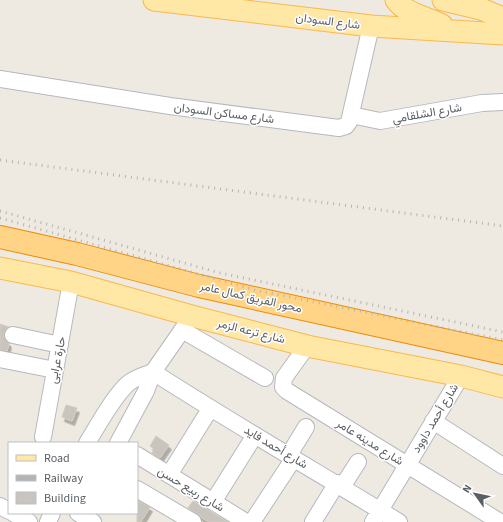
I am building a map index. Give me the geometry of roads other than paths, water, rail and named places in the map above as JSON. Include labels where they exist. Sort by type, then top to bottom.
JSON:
[{"type":"highway","name":"محور الفريق كمال عامر","points":[[0,237],[77,254],[199,286],[503,353]]},
{"type":"highway","name":"محور الفريق كمال عامر","points":[[0,251],[125,277],[197,297],[503,365]]},
{"type":"main road","name":"شارع السودان","points":[[154,0],[371,26],[503,34]]},
{"type":"main road","points":[[396,0],[407,10],[452,30]]},
{"type":"main road","points":[[436,0],[446,13],[452,30]]},
{"type":"main road","points":[[443,0],[481,8],[503,18]]},
{"type":"main road","name":"شارع ترعه الزمر","points":[[0,268],[71,282],[187,323],[461,376],[503,387]]},
{"type":"street","points":[[351,116],[371,26]]},
{"type":"street","name":"شارع مساكن السودان","points":[[0,79],[170,106],[340,128],[346,126],[351,116]]},
{"type":"street","name":"شارع الشلقامي","points":[[351,116],[380,121],[482,103],[503,102]]},
{"type":"street","name":"حارة عرابى","points":[[43,437],[71,282]]},
{"type":"street","points":[[119,442],[146,391],[153,372],[187,323],[265,378]]},
{"type":"street","points":[[13,335],[60,345]]},
{"type":"street","name":"شارع مدينه عامر","points":[[307,346],[284,378],[282,387],[500,522]]},
{"type":"street","points":[[0,361],[55,370]]},
{"type":"street","points":[[88,442],[109,408],[129,382],[153,372]]},
{"type":"street","name":"شارع أحمد فايد","points":[[153,372],[210,409],[340,485],[376,516],[399,522]]},
{"type":"street","name":"شارع أحمد داوود","points":[[376,516],[461,376]]},
{"type":"street","points":[[169,475],[210,409]]},
{"type":"street","points":[[433,421],[503,466]]},
{"type":"street","points":[[252,522],[291,457],[306,427]]},
{"type":"street","points":[[213,502],[255,435]]},
{"type":"street","name":"شارع ربيع حسن","points":[[138,456],[246,522]]},
{"type":"street","points":[[313,522],[358,462]]},
{"type":"street","points":[[138,490],[193,522]]},
{"type":"street","points":[[15,514],[29,522]]},
{"type":"street","points":[[80,514],[93,522]]},
{"type":"railway","points":[[0,160],[503,226]]},
{"type":"railway","points":[[0,211],[220,273],[503,332]]},
{"type":"railway","points":[[0,218],[255,290],[503,340]]}]
